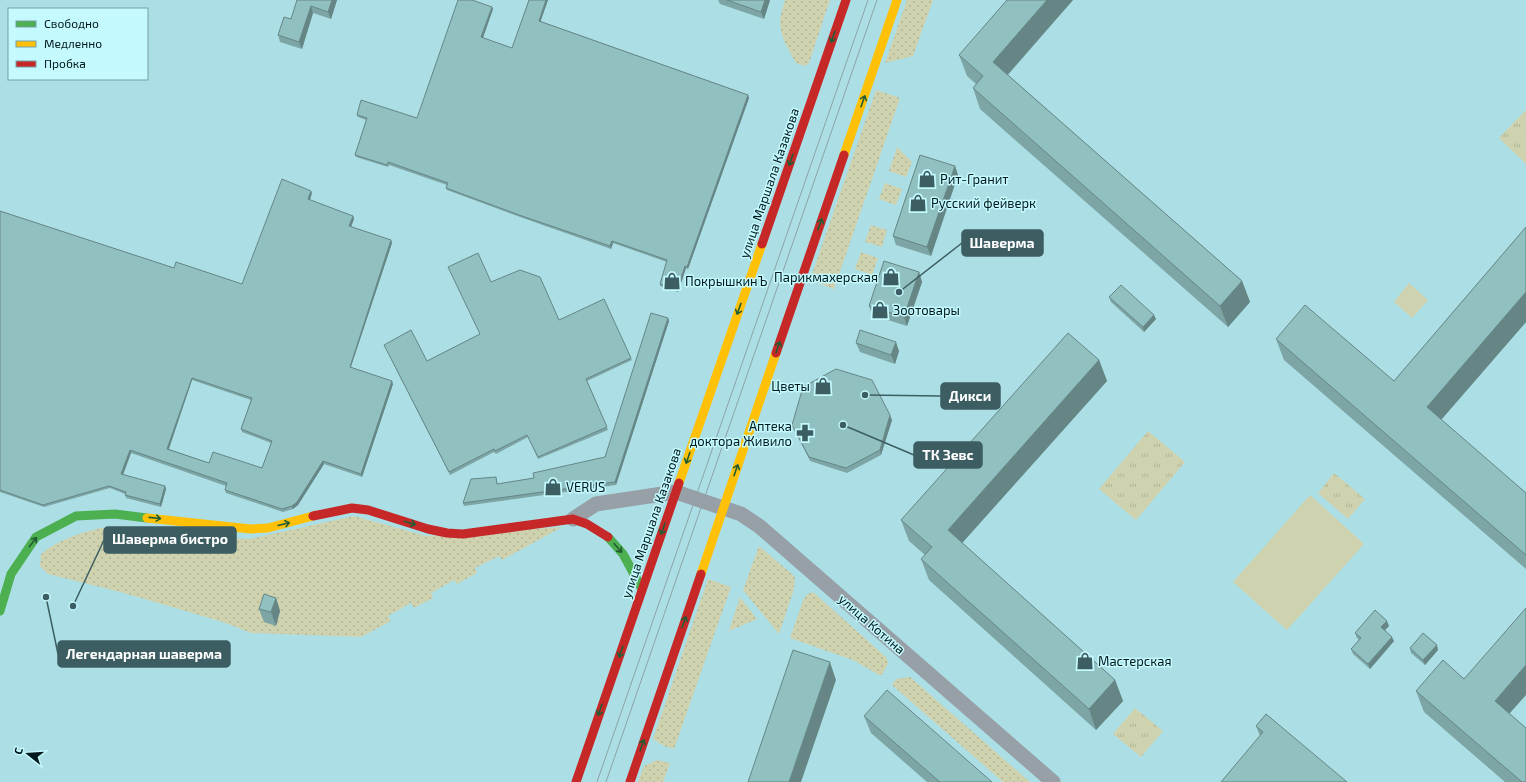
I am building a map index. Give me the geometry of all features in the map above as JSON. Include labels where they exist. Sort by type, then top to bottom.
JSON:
[{"type":"main road","name":"улица Маршала Казакова","points":[[576,782],[846,0]]},
{"type":"main road","points":[[630,782],[897,0]]},
{"type":"main road","points":[[0,611],[11,574],[36,537],[76,516],[115,514],[250,529],[268,528],[330,512],[352,508],[368,510],[434,530],[447,533],[464,534],[573,519],[593,527],[619,547],[631,564],[642,589]]},
{"type":"street","points":[[573,519],[596,504],[676,492]]},
{"type":"street","name":"улица Котина","points":[[676,492],[724,507],[741,514],[759,526],[1053,782]]},
{"type":"green space","points":[[785,0],[830,0],[809,63],[805,66],[796,63],[784,40],[780,26]]},
{"type":"green space","points":[[907,0],[933,0],[913,56],[885,63]]},
{"type":"green space","points":[[876,90],[900,98],[834,289],[810,280]]},
{"type":"green space","points":[[1526,110],[1526,164],[1499,138]]},
{"type":"green space","points":[[897,147],[912,162],[906,177],[889,171]]},
{"type":"green space","points":[[885,183],[902,189],[896,205],[879,199]]},
{"type":"green space","points":[[871,225],[887,230],[882,247],[865,242]]},
{"type":"green space","points":[[861,252],[878,258],[872,275],[855,269]]},
{"type":"green space","points":[[1409,283],[1428,300],[1412,318],[1394,302]]},
{"type":"green space","points":[[1148,431],[1185,462],[1136,520],[1099,489]]},
{"type":"green space","points":[[1334,473],[1365,499],[1348,519],[1318,493]]},
{"type":"green space","points":[[1310,495],[1364,544],[1287,630],[1233,582]]},
{"type":"green space","points":[[354,516],[426,536],[562,527],[502,560],[499,556],[475,568],[477,573],[457,584],[454,580],[431,593],[433,598],[414,608],[411,603],[388,616],[391,621],[361,637],[251,633],[223,622],[124,593],[48,574],[40,566],[41,554],[54,545],[85,532],[101,528],[249,539]]},
{"type":"green space","points":[[759,546],[795,578],[794,589],[779,634],[743,590]]},
{"type":"green space","points":[[708,579],[731,587],[674,749],[664,746],[653,739]]},
{"type":"green space","points":[[813,592],[887,658],[888,664],[881,676],[853,660],[790,638],[804,598]]},
{"type":"green space","points":[[740,597],[757,619],[729,631]]},
{"type":"green space","points":[[910,677],[1030,782],[1003,782],[892,685],[896,679]]},
{"type":"green space","points":[[1135,708],[1163,731],[1141,757],[1113,734]]},
{"type":"green space","points":[[657,760],[670,763],[663,782],[638,782],[644,766]]},
{"type":"building","points":[[297,0],[332,0],[328,12],[311,6],[299,42],[278,35],[284,17],[291,19]]},
{"type":"building","points":[[458,0],[472,0],[492,7],[481,37],[512,48],[529,0],[546,0],[539,21],[748,95],[687,267],[685,266],[677,290],[660,284],[667,260],[612,241],[610,246],[446,188],[448,183],[388,162],[387,165],[355,155],[367,118],[357,115],[361,100],[417,118]]},
{"type":"building","points":[[727,0],[765,0],[761,12]]},
{"type":"building","points":[[1007,0],[1047,0],[993,62],[1242,281],[1220,306],[973,88],[983,76],[959,55]]},
{"type":"building","points":[[920,155],[955,166],[927,247],[893,236]]},
{"type":"building","points":[[282,179],[311,191],[308,199],[353,216],[349,226],[391,240],[350,367],[392,381],[361,474],[323,461],[297,502],[292,506],[282,509],[225,490],[227,483],[130,450],[121,474],[165,486],[160,504],[125,495],[126,492],[109,486],[43,505],[0,490],[0,211],[174,268],[176,262],[242,284]],"holes":[[[192,378],[252,398],[241,429],[272,441],[262,468],[213,452],[209,463],[167,449]]]},
{"type":"building","points":[[1526,227],[1526,292],[1427,407],[1526,493],[1526,555],[1276,339],[1305,305],[1394,381]]},
{"type":"building","points":[[478,253],[491,282],[520,270],[540,277],[559,320],[604,299],[631,358],[586,379],[607,427],[538,457],[527,435],[495,451],[494,449],[449,472],[384,345],[411,330],[427,361],[480,334],[448,267]]},
{"type":"building","points":[[884,261],[919,272],[904,317],[869,306]]},
{"type":"building","points":[[1121,285],[1154,315],[1143,327],[1109,297]]},
{"type":"building","points":[[651,313],[668,318],[615,482],[463,503],[471,479],[496,477],[497,484],[534,478],[533,473],[605,457]]},
{"type":"building","points":[[860,330],[896,342],[891,355],[856,343]]},
{"type":"building","points":[[1068,333],[1099,360],[948,530],[1115,680],[1089,709],[921,559],[932,547],[901,520]]},
{"type":"building","points":[[836,369],[872,380],[890,415],[880,450],[846,468],[809,457],[792,425],[803,387]]},
{"type":"building","points":[[264,594],[276,598],[271,612],[259,609]]},
{"type":"building","points":[[1526,608],[1526,665],[1495,701],[1526,728],[1526,782],[1522,782],[1416,691],[1443,660],[1464,679]]},
{"type":"building","points":[[1375,610],[1387,621],[1381,627],[1392,637],[1368,664],[1351,649],[1361,638],[1355,633]]},
{"type":"building","points":[[1423,633],[1437,645],[1423,660],[1410,648]]},
{"type":"building","points":[[793,650],[830,662],[789,782],[748,782]]},
{"type":"building","points":[[887,690],[992,782],[940,782],[864,716]]},
{"type":"building","points":[[1266,714],[1347,782],[1221,782],[1263,732],[1256,726]]},
{"type":"tram line","points":[[597,782],[868,0]]},
{"type":"tram line","points":[[606,782],[877,0]]},
{"type":"traffic: fast","points":[[0,611],[11,574],[36,537],[76,516],[115,514],[147,518]]},
{"type":"traffic: fast","points":[[608,537],[623,554],[642,589]]},
{"type":"traffic: slow","points":[[844,155],[897,0]]},
{"type":"traffic: slow","points":[[679,483],[762,244]]},
{"type":"traffic: slow","points":[[701,574],[776,353]]},
{"type":"traffic: slow","points":[[147,518],[251,529],[268,528],[313,516]]},
{"type":"traffic: jam","points":[[762,244],[846,0]]},
{"type":"traffic: jam","points":[[776,353],[844,155]]},
{"type":"traffic: jam","points":[[576,782],[679,483]]},
{"type":"traffic: jam","points":[[313,516],[352,508],[368,510],[428,529],[447,533],[463,534],[573,519],[587,524],[608,537]]},
{"type":"traffic: jam","points":[[630,782],[701,574]]},
{"type":"place","name":"Рит-Гранит","points":[[927,179]]},
{"type":"place","name":"Русский фейверк","points":[[918,203]]},
{"type":"place","name":"Парикмахерская","points":[[891,277]]},
{"type":"place","name":"ПокрышкинЪ","points":[[672,281]]},
{"type":"place","name":"Шаверма","points":[[899,292]]},
{"type":"place","name":"Зоотовары","points":[[880,310]]},
{"type":"place","name":"Цветы","points":[[823,386]]},
{"type":"place","name":"Дикси","points":[[865,395]]},
{"type":"place","name":"ТК Зевс","points":[[843,425]]},
{"type":"place","name":"Аптека доктора Живило","points":[[805,433]]},
{"type":"place","name":"VERUS","points":[[553,487]]},
{"type":"place","name":"Легендарная шаверма","points":[[46,597]]},
{"type":"place","name":"Шаверма бистро","points":[[73,606]]},
{"type":"place","name":"Мастерская","points":[[1085,661]]}]
